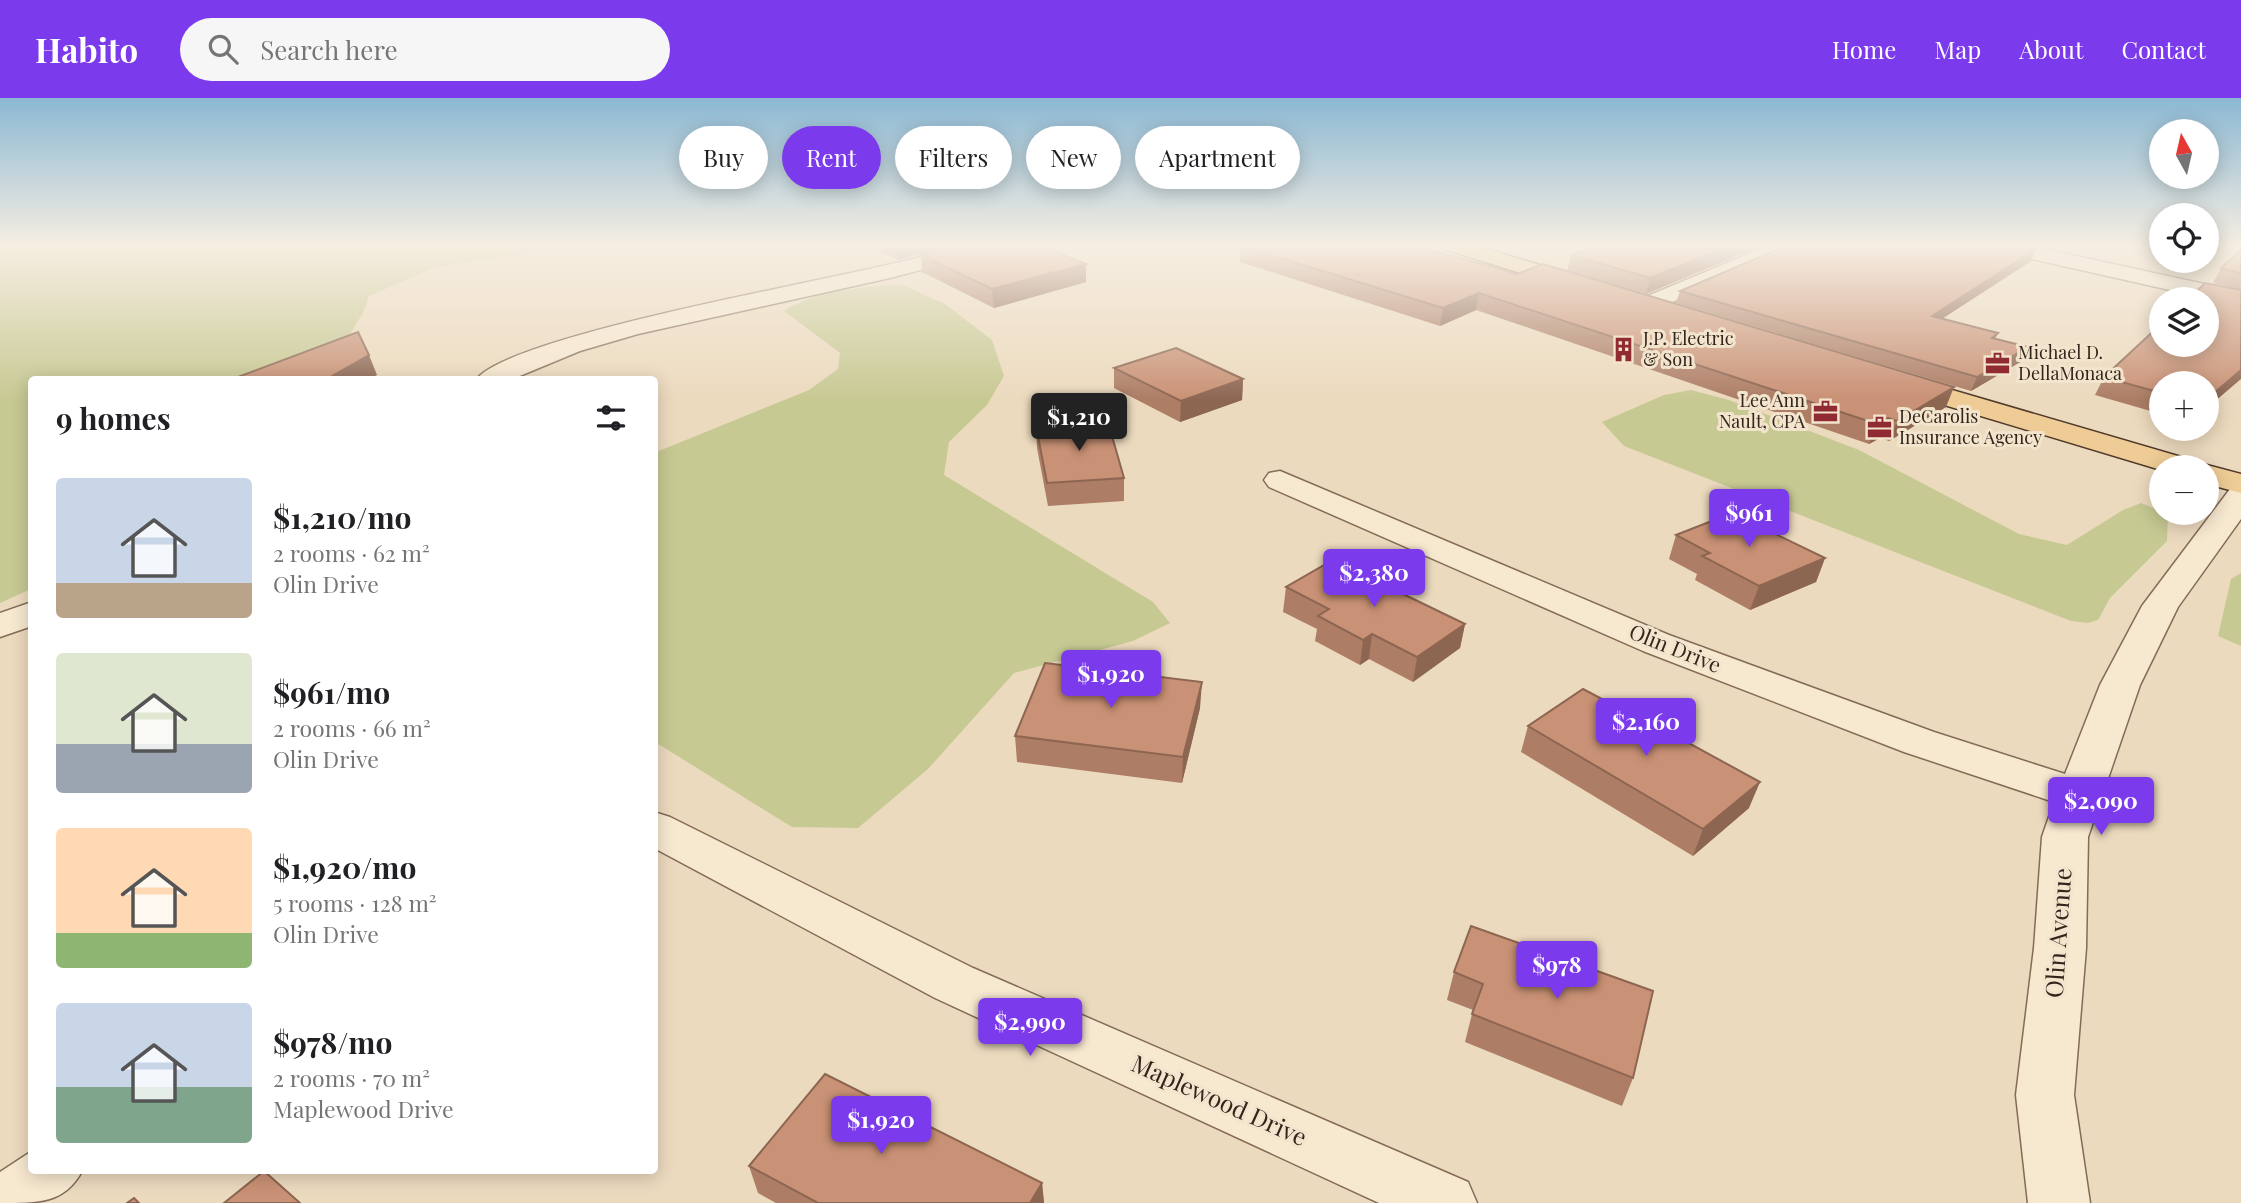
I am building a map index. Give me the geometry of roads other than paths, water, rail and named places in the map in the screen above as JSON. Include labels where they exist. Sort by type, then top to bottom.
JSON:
[{"type":"main road","points":[[1618,297],[1685,317]]},
{"type":"main road","points":[[1882,377],[2149,457]]},
{"type":"main road","points":[[2219,478],[2241,484]]},
{"type":"street","points":[[499,376],[586,343],[656,321],[768,297]]},
{"type":"street","points":[[1646,305],[1666,297]]},
{"type":"street","name":"Olin Drive","points":[[1280,480],[1594,617],[1705,662],[1919,742],[2079,794]]},
{"type":"street","name":"Olin Avenue","points":[[2059,1203],[2045,1095],[2060,948],[2066,837],[2079,794],[2120,685],[2160,607],[2241,496]]},
{"type":"street","points":[[0,626],[28,614]]},
{"type":"street","name":"Maplewood Drive","points":[[658,830],[954,983],[1446,1203]]},
{"type":"street","points":[[6,1203],[48,1174]]},
{"type":"place","name":"J.P. Electric & Son","points":[[1623,349]]},
{"type":"place","name":"Michael D. DellaMonaca","points":[[1998,363]]},
{"type":"place","name":"Lee Ann Nault, CPA","points":[[1825,411]]},
{"type":"place","name":"DeCarolis Insurance Agency","points":[[1879,427]]}]
